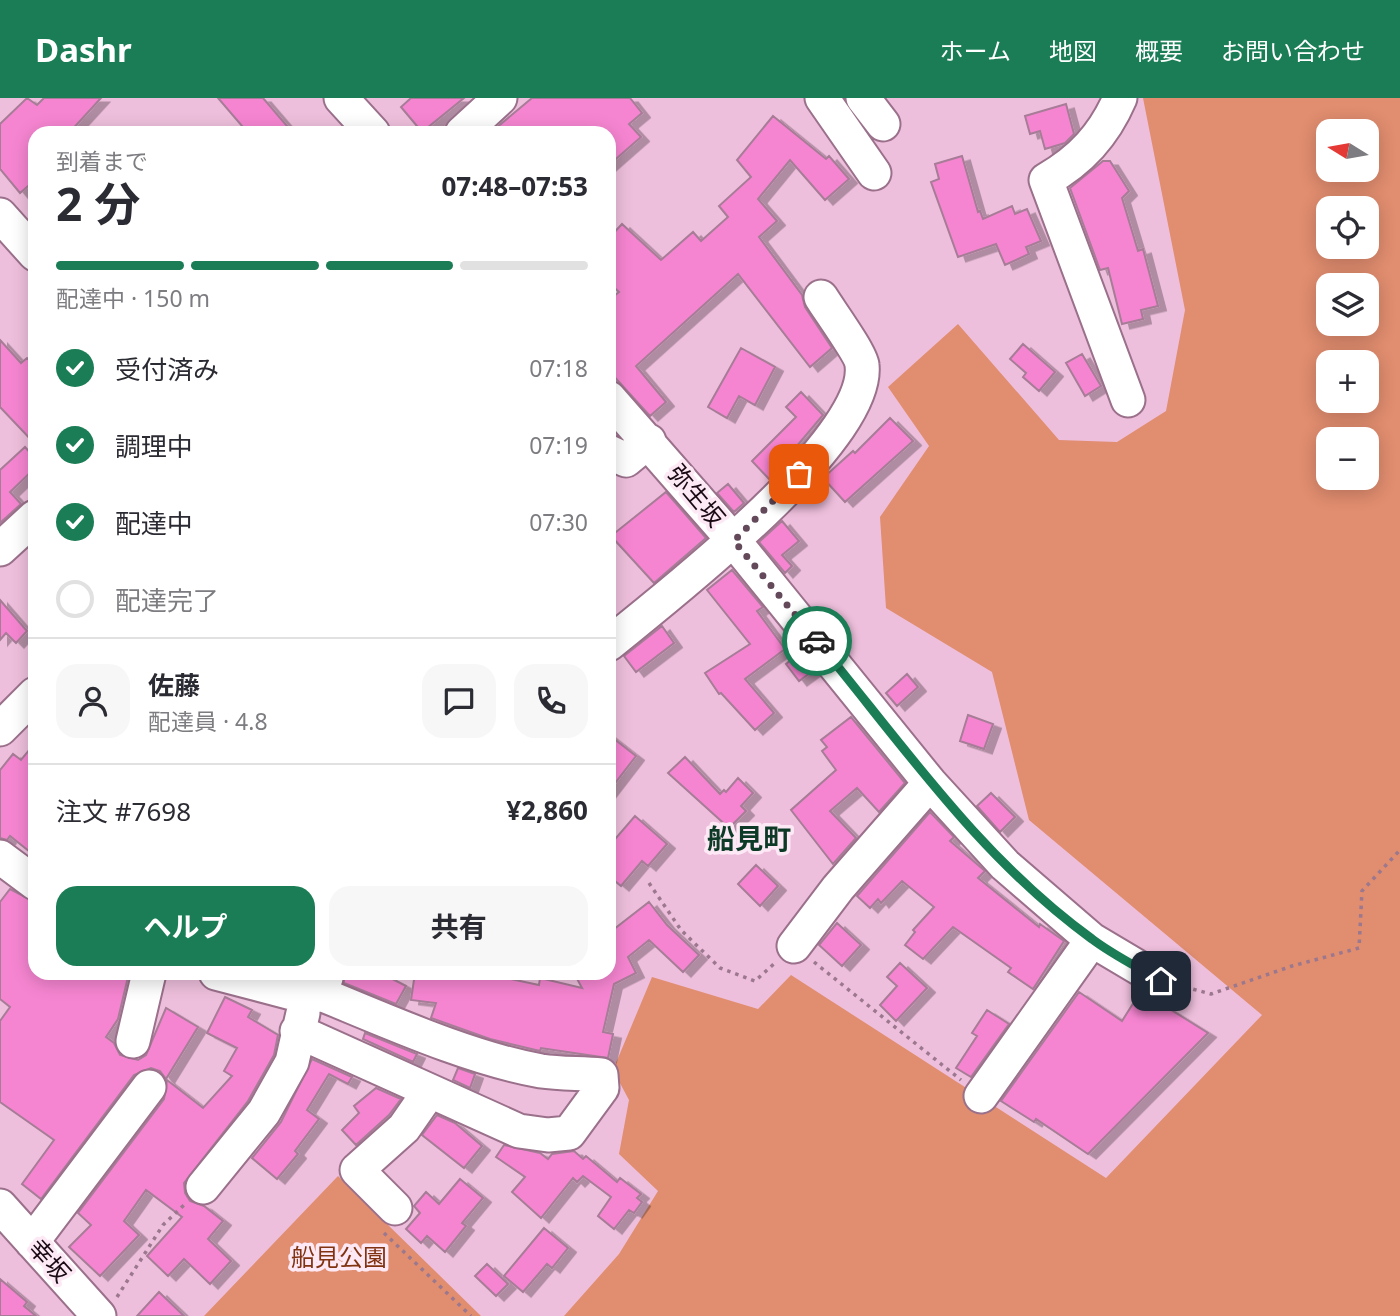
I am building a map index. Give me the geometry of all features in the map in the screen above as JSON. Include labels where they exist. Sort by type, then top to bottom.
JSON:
[{"type":"street","points":[[341,98],[367,126]]},
{"type":"street","points":[[470,126],[500,98]]},
{"type":"street","points":[[822,98],[874,173]]},
{"type":"street","points":[[1120,98],[1107,128],[1072,165],[1046,180],[1129,400]]},
{"type":"street","points":[[0,215],[28,246]]},
{"type":"street","points":[[616,638],[734,541],[815,457],[842,423],[860,387],[862,364],[821,297]]},
{"type":"street","name":"弥生坂","points":[[616,406],[734,541],[930,783],[1005,865],[1092,940],[1161,981]]},
{"type":"street","points":[[616,455],[626,460],[649,441]]},
{"type":"street","points":[[0,549],[28,523]]},
{"type":"street","points":[[0,729],[28,701]]},
{"type":"street","points":[[794,946],[838,888],[930,783]]},
{"type":"street","points":[[0,857],[28,878]]},
{"type":"street","points":[[981,1096],[1092,940]]},
{"type":"street","points":[[133,1041],[147,980]]},
{"type":"street","points":[[264,980],[319,988],[393,1024],[496,1059],[542,1071],[601,1075],[602,1088],[569,1133],[548,1135],[519,1131],[297,1031]]},
{"type":"street","points":[[203,1187],[264,1112],[292,1062],[298,1042],[297,1031],[319,988]]},
{"type":"street","points":[[33,1242],[149,1087]]},
{"type":"street","points":[[395,1208],[357,1170],[404,1128],[429,1092]]},
{"type":"street","name":"幸坂","points":[[0,1206],[99,1316]]},
{"type":"path","points":[[1211,994],[1292,966],[1359,947],[1362,891],[1400,850]]},
{"type":"path","points":[[649,883],[681,930],[720,968],[755,981],[794,946],[981,1096]]},
{"type":"path","points":[[99,1316],[121,1292],[163,1225],[203,1187]]},
{"type":"path","points":[[395,1208],[377,1226],[471,1316]]},
{"type":"green space","points":[[1143,98],[1400,98],[1400,1316],[564,1316],[619,1254],[658,1191],[619,1154],[629,1100],[613,1070],[652,977],[758,1009],[791,975],[1106,1178],[1262,1015],[1029,820],[992,672],[886,608],[880,517],[929,446],[888,387],[958,324],[1059,440],[1117,442],[1166,411],[1185,310]]},
{"type":"green space","name":"船見公園","points":[[338,1176],[481,1316],[204,1316]]},
{"type":"building","points":[[27,98],[37,105],[44,98],[101,98],[75,126],[28,126],[28,186],[20,193],[0,169],[0,124]]},
{"type":"building","points":[[218,98],[263,98],[287,126],[242,126]]},
{"type":"building","points":[[411,98],[464,98],[429,126],[417,126],[401,107]]},
{"type":"building","points":[[532,98],[630,98],[642,113],[629,124],[641,137],[616,159],[616,126],[498,126]]},
{"type":"building","points":[[1066,104],[1074,134],[1065,143],[1045,149],[1040,131],[1030,134],[1025,116]]},
{"type":"building","points":[[773,116],[826,159],[829,156],[849,179],[825,200],[790,160],[758,199],[777,221],[759,237],[802,295],[805,307],[832,348],[810,367],[738,274],[636,366],[666,402],[650,416],[616,379],[616,294],[619,292],[616,289],[616,230],[622,224],[661,260],[693,232],[701,241],[728,217],[719,206],[751,177],[737,160]]},
{"type":"building","points":[[962,156],[978,212],[980,211],[983,219],[1012,206],[1015,214],[1027,209],[1041,241],[1026,247],[1029,254],[1005,265],[996,244],[958,257],[931,182],[939,179],[935,164]]},
{"type":"building","points":[[1103,161],[1110,161],[1129,191],[1122,198],[1138,251],[1143,249],[1158,306],[1141,310],[1143,319],[1122,324],[1108,268],[1100,270],[1070,188]]},
{"type":"building","points":[[0,340],[21,363],[28,359],[28,437],[0,407]]},
{"type":"building","points":[[1023,344],[1055,372],[1039,391],[1023,377],[1026,373],[1010,359]]},
{"type":"building","points":[[741,348],[775,367],[755,405],[739,396],[727,418],[708,407]]},
{"type":"building","points":[[1082,354],[1101,386],[1085,396],[1066,363]]},
{"type":"building","points":[[801,392],[823,415],[769,479],[752,461],[796,417],[786,407]]},
{"type":"building","points":[[890,418],[913,441],[845,502],[823,478],[853,451],[855,453]]},
{"type":"building","points":[[25,447],[28,450],[28,475],[10,492],[21,504],[0,523],[0,470]]},
{"type":"building","points":[[728,484],[744,503],[734,512],[717,493]]},
{"type":"building","points":[[666,492],[706,538],[654,583],[616,541],[616,532]]},
{"type":"building","points":[[782,521],[799,541],[782,555],[792,566],[785,573],[759,542]]},
{"type":"building","points":[[732,570],[763,607],[757,611],[785,649],[745,679],[774,713],[755,730],[721,693],[719,694],[705,673],[750,644],[707,590]]},
{"type":"building","points":[[0,600],[27,631],[16,643],[6,633],[0,640]]},
{"type":"building","points":[[662,626],[674,643],[636,672],[624,656]]},
{"type":"building","points":[[800,653],[814,670],[799,681],[786,664]]},
{"type":"building","points":[[907,674],[918,687],[897,706],[886,693]]},
{"type":"building","points":[[968,715],[993,724],[984,749],[960,741]]},
{"type":"building","points":[[851,717],[905,783],[879,812],[857,788],[830,811],[856,838],[833,864],[791,810],[836,770],[822,751],[827,747],[821,740]]},
{"type":"building","points":[[616,740],[636,756],[616,782]]},
{"type":"building","points":[[28,752],[28,850],[10,836],[7,840],[0,838],[0,770],[13,754],[21,760]]},
{"type":"building","points":[[685,757],[720,794],[724,790],[726,792],[738,778],[753,793],[741,806],[746,811],[729,828],[668,773]]},
{"type":"building","points":[[991,793],[1015,817],[1000,832],[977,806]]},
{"type":"building","points":[[930,812],[954,837],[950,841],[985,871],[978,878],[1039,927],[1040,924],[1064,941],[1033,989],[1008,972],[1011,968],[953,927],[923,959],[905,945],[915,932],[913,930],[934,907],[902,881],[881,903],[878,899],[870,908],[857,896]]},
{"type":"building","points":[[635,816],[667,844],[648,866],[642,861],[621,886],[616,882],[616,838]]},
{"type":"building","points":[[756,865],[778,886],[760,906],[738,884]]},
{"type":"building","points":[[10,889],[28,898],[28,980],[127,980],[118,1019],[106,1037],[114,1043],[120,1055],[138,1060],[146,1055],[166,1008],[198,1027],[166,1079],[160,1071],[151,1068],[134,1075],[41,1199],[22,1184],[54,1140],[0,1102],[0,1021],[10,1007],[0,999],[0,902]]},
{"type":"building","points":[[649,902],[667,925],[699,955],[683,972],[649,940],[628,957],[636,973],[614,984],[603,1032],[613,1034],[608,1058],[541,1048],[540,1051],[490,1039],[431,1018],[436,1003],[411,1000],[414,980],[516,980],[539,985],[540,980],[548,980],[582,988],[578,980],[616,980],[616,928]]},
{"type":"building","points":[[837,923],[861,945],[842,966],[819,945]]},
{"type":"building","points":[[900,963],[927,988],[896,1021],[880,1005],[897,986],[887,977]]},
{"type":"building","points":[[344,980],[394,980],[406,986],[396,1004],[344,983]]},
{"type":"building","points":[[1141,991],[1208,1033],[1088,1154],[1036,1119],[1034,1122],[1001,1101],[1079,992],[1122,1021]]},
{"type":"building","points":[[225,997],[252,1010],[248,1017],[278,1035],[274,1055],[248,1101],[184,1183],[185,1193],[190,1201],[204,1206],[223,1221],[208,1239],[231,1261],[210,1284],[184,1259],[168,1276],[147,1256],[182,1217],[146,1190],[124,1221],[139,1235],[100,1276],[69,1247],[91,1225],[78,1213],[164,1099],[167,1080],[203,1108],[232,1076],[224,1071],[237,1048],[207,1033]]},
{"type":"building","points":[[987,1010],[1009,1024],[971,1077],[956,1068],[977,1036],[972,1033]]},
{"type":"building","points":[[365,1033],[417,1054],[413,1062],[363,1039]]},
{"type":"building","points":[[312,1059],[352,1077],[348,1084],[329,1074],[307,1110],[319,1119],[295,1151],[298,1154],[277,1179],[252,1158],[281,1122]]},
{"type":"building","points":[[458,1068],[475,1074],[470,1088],[453,1080]]},
{"type":"building","points":[[376,1088],[401,1099],[389,1115],[356,1145],[342,1130],[359,1113],[354,1106]]},
{"type":"building","points":[[437,1115],[455,1123],[482,1146],[464,1168],[422,1135]]},
{"type":"building","points":[[504,1145],[540,1153],[548,1159],[552,1154],[574,1151],[583,1159],[586,1156],[617,1182],[620,1178],[641,1194],[637,1198],[642,1202],[634,1213],[629,1210],[614,1229],[598,1216],[611,1197],[583,1176],[577,1182],[573,1178],[541,1218],[512,1192],[525,1177],[496,1157]]},
{"type":"building","points":[[460,1179],[483,1198],[462,1223],[466,1226],[445,1252],[427,1236],[421,1243],[406,1229],[420,1213],[414,1206],[426,1192],[439,1204]]},
{"type":"building","points":[[544,1228],[568,1248],[552,1268],[547,1264],[523,1292],[504,1276]]},
{"type":"building","points":[[487,1264],[508,1284],[496,1296],[475,1276]]},
{"type":"building","points":[[0,1279],[27,1302],[24,1306],[36,1316],[0,1316]]},
{"type":"building","points":[[159,1292],[184,1316],[137,1316]]},
{"type":"way so far","points":[[799,474],[734,541],[817,641]]},
{"type":"district","name":"船見町","points":[[749,839]]},
{"type":"route","points":[[817,641],[930,783],[1005,865],[1092,940],[1161,981]]}]
